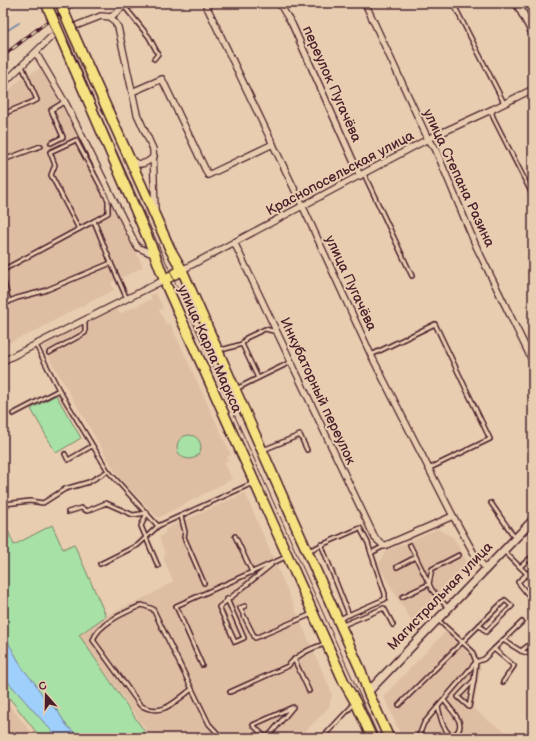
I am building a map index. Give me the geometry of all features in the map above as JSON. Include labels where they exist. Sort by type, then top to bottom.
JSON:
[{"type":"main road","name":"улица Карла Маркса","points":[[46,3],[155,255],[164,280],[326,643],[344,682],[356,703]]},
{"type":"main road","name":"улица Карла Маркса","points":[[60,3],[362,671],[368,692]]},
{"type":"main road","points":[[164,280],[182,270]]},
{"type":"main road","points":[[368,692],[388,738]]},
{"type":"main road","name":"Магистральная улица","points":[[356,703],[368,692]]},
{"type":"main road","points":[[356,703],[372,738]]},
{"type":"street","points":[[78,25],[101,16],[110,17],[124,6],[141,3]]},
{"type":"street","name":"улица Пугачёва","points":[[206,3],[303,207],[371,355],[453,516],[477,559],[486,568]]},
{"type":"street","name":"переулок Пугачёва","points":[[279,3],[292,24],[362,175]]},
{"type":"street","name":"улица Степана Разина","points":[[365,3],[428,139],[435,148],[476,246],[533,362]]},
{"type":"street","points":[[517,3],[533,33]]},
{"type":"street","points":[[110,17],[118,27],[137,114],[154,149],[156,218]]},
{"type":"street","points":[[3,84],[51,37]]},
{"type":"street","points":[[36,53],[65,103],[137,247],[155,255]]},
{"type":"street","points":[[132,92],[162,79],[208,175],[272,144]]},
{"type":"street","name":"Краснопосельская улица","points":[[182,270],[303,207],[428,139],[533,89]]},
{"type":"street","points":[[127,153],[132,162],[138,164],[144,164],[150,161],[154,156]]},
{"type":"street","name":"Инкубаторный переулок","points":[[234,242],[375,538],[384,546]]},
{"type":"street","points":[[3,361],[164,280]]},
{"type":"street","points":[[384,546],[453,516]]},
{"type":"street","name":"Магистральная улица","points":[[368,692],[533,520]]},
{"type":"lane","points":[[453,3],[504,103]]},
{"type":"lane","points":[[124,6],[149,37],[158,54],[154,59]]},
{"type":"lane","points":[[3,114],[37,100],[22,66]]},
{"type":"lane","points":[[51,143],[64,137],[51,110],[65,103]]},
{"type":"lane","points":[[493,109],[492,114],[533,196]]},
{"type":"lane","points":[[3,270],[94,221],[108,213],[108,200],[76,140],[50,152],[55,164],[51,175],[79,229]]},
{"type":"lane","points":[[3,160],[41,146]]},
{"type":"lane","name":"переулок Пугачёва","points":[[362,175],[412,276]]},
{"type":"lane","points":[[94,221],[127,299]]},
{"type":"lane","points":[[3,304],[17,298],[44,291],[111,263]]},
{"type":"lane","points":[[3,278],[9,302]]},
{"type":"lane","points":[[50,353],[85,333],[85,324],[83,321]]},
{"type":"lane","points":[[371,355],[435,324],[490,440],[428,468]]},
{"type":"lane","points":[[216,347],[224,349],[242,344],[246,338],[265,329],[277,332]]},
{"type":"lane","points":[[242,344],[258,378]]},
{"type":"lane","points":[[36,345],[59,390],[108,471],[158,526]]},
{"type":"lane","points":[[235,390],[291,362]]},
{"type":"lane","points":[[13,414],[59,390]]},
{"type":"lane","points":[[262,451],[278,442],[300,435],[307,450]]},
{"type":"lane","points":[[65,454],[68,460],[92,446]]},
{"type":"lane","points":[[5,504],[30,501],[43,503],[65,489],[89,482],[108,471]]},
{"type":"lane","points":[[100,564],[138,545],[158,526],[254,482]]},
{"type":"lane","points":[[68,512],[81,508],[87,511],[106,503],[133,516],[147,513]]},
{"type":"lane","points":[[491,503],[516,538]]},
{"type":"lane","points":[[147,513],[141,526],[158,566]]},
{"type":"lane","points":[[181,516],[185,532],[184,537],[204,582]]},
{"type":"lane","points":[[307,551],[360,528],[368,543],[385,594],[385,599],[349,615],[339,623]]},
{"type":"lane","points":[[235,536],[252,572]]},
{"type":"lane","points":[[322,544],[349,615]]},
{"type":"lane","points":[[410,545],[432,590],[448,608]]},
{"type":"lane","points":[[371,553],[384,546]]},
{"type":"lane","points":[[503,550],[528,574],[533,583]]},
{"type":"lane","points":[[429,584],[432,569],[459,555]]},
{"type":"lane","points":[[202,665],[176,606],[288,556]]},
{"type":"lane","points":[[397,567],[416,557]]},
{"type":"lane","points":[[520,567],[529,559],[533,563]]},
{"type":"lane","points":[[227,599],[244,638],[235,642],[219,607],[227,599],[275,562]]},
{"type":"lane","points":[[533,569],[518,582],[533,601]]},
{"type":"lane","points":[[402,597],[429,584]]},
{"type":"lane","points":[[399,705],[479,625],[505,600],[512,606],[486,632],[479,625]]},
{"type":"lane","points":[[192,689],[161,710],[148,709],[140,704],[93,640],[96,633],[121,614],[142,605],[153,609],[192,689],[209,724],[222,738]]},
{"type":"lane","points":[[245,606],[240,608],[255,638],[314,614]]},
{"type":"lane","points":[[339,623],[384,608],[393,625]]},
{"type":"lane","points":[[437,619],[472,651],[476,662],[474,680],[472,694],[469,707],[458,697],[474,680]]},
{"type":"lane","points":[[418,738],[424,723],[476,662],[484,659],[522,622]]},
{"type":"lane","points":[[503,640],[521,651],[533,655]]},
{"type":"lane","points":[[521,651],[533,642]]},
{"type":"lane","points":[[230,692],[288,666],[294,659],[326,643]]},
{"type":"lane","points":[[494,649],[514,666],[503,682]]},
{"type":"lane","points":[[294,659],[309,691]]},
{"type":"lane","points":[[438,707],[442,726],[451,736],[457,734],[460,728],[460,723],[444,700]]},
{"type":"lane","points":[[322,738],[356,703]]},
{"type":"lane","points":[[293,707],[266,738],[253,725],[293,707]]},
{"type":"shaded area","points":[[41,68],[59,101],[65,108],[143,267],[111,283],[114,290],[36,331],[3,345],[3,96],[22,78]]},
{"type":"shaded area","points":[[156,293],[163,308],[159,310],[166,324],[170,323],[231,455],[227,457],[228,460],[224,462],[232,479],[158,518],[119,478],[42,346],[110,312],[118,309],[119,314],[150,300],[152,299],[150,295]]},
{"type":"shaded area","points":[[245,493],[332,694],[329,707],[299,738],[152,738],[79,635],[106,616],[154,593],[173,581],[164,560],[165,553],[159,537],[165,534],[165,529]]},
{"type":"shaded area","points":[[438,529],[454,538],[468,564],[412,622],[378,565],[386,551]]},
{"type":"shaded area","points":[[446,631],[481,666],[473,708],[490,722],[517,738],[402,738],[384,696]]},
{"type":"shaded area","points":[[3,698],[36,738],[3,738]]},
{"type":"green space","points":[[56,395],[81,438],[56,453],[31,409]]},
{"type":"green space","points":[[189,435],[194,436],[200,442],[200,452],[194,458],[189,459],[184,458],[178,452],[177,447],[178,442],[184,436]]},
{"type":"green space","points":[[3,519],[14,545],[52,525],[63,549],[74,544],[106,616],[79,635],[149,738],[81,738],[67,726],[57,710],[46,701],[34,682],[23,669],[9,644],[3,623]]},
{"type":"green space","points":[[3,679],[9,683],[58,738],[41,738],[3,690]]},
{"type":"water","points":[[3,623],[9,644],[23,669],[34,682],[46,701],[57,710],[67,726],[81,738],[58,738],[9,683],[3,679]]},
{"type":"waterway","points":[[3,33],[19,23]]},
{"type":"tunnel","points":[[51,37],[74,27]]},
{"type":"tram line","points":[[50,3],[379,738]]},
{"type":"railway","points":[[3,56],[44,24],[76,3]]}]
